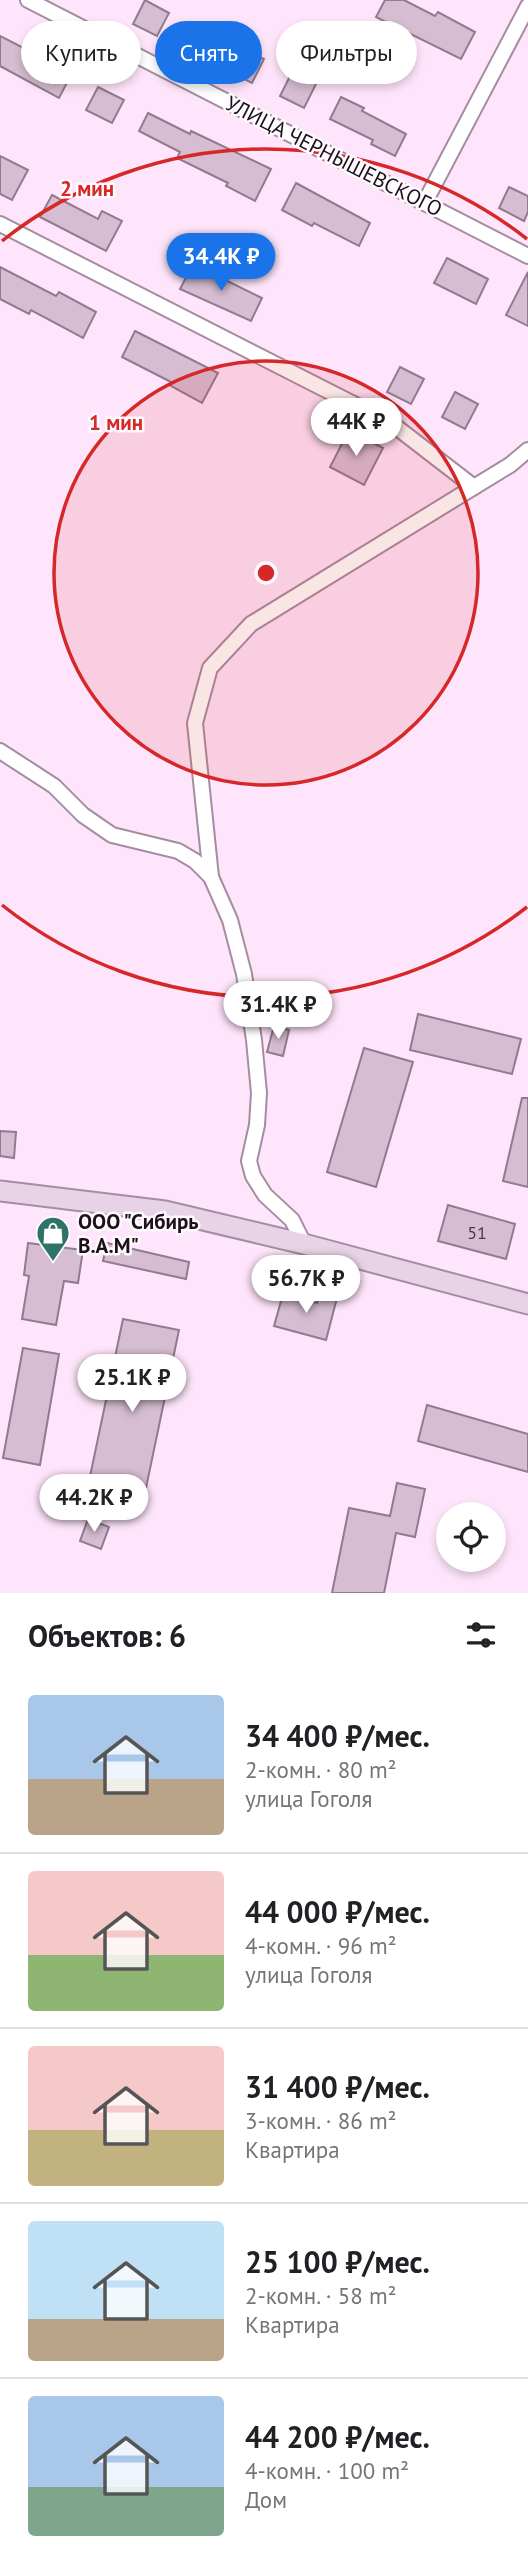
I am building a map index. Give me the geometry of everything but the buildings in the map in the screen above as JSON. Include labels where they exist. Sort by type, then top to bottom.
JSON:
[{"type":"main road","points":[[0,1191],[164,1211],[304,1244],[528,1304]]},
{"type":"street","name":"УЛИЦА ЧЕРНЫШЕВСКОГО","points":[[29,0],[528,256]]},
{"type":"street","points":[[425,202],[528,6]]},
{"type":"street","points":[[0,225],[391,423],[474,488]]},
{"type":"street","points":[[304,1244],[292,1220],[265,1195],[253,1176],[249,1161],[257,1125],[259,1093],[254,1040],[244,974],[230,920],[211,877],[194,723],[210,668],[251,624],[474,488],[528,450]]},
{"type":"street","points":[[0,751],[54,786],[83,815],[112,835],[178,851],[195,861],[211,877]]},
{"type":"place","name":"ООО \"Сибирь В.А.М\"","points":[[53,1263]]}]
